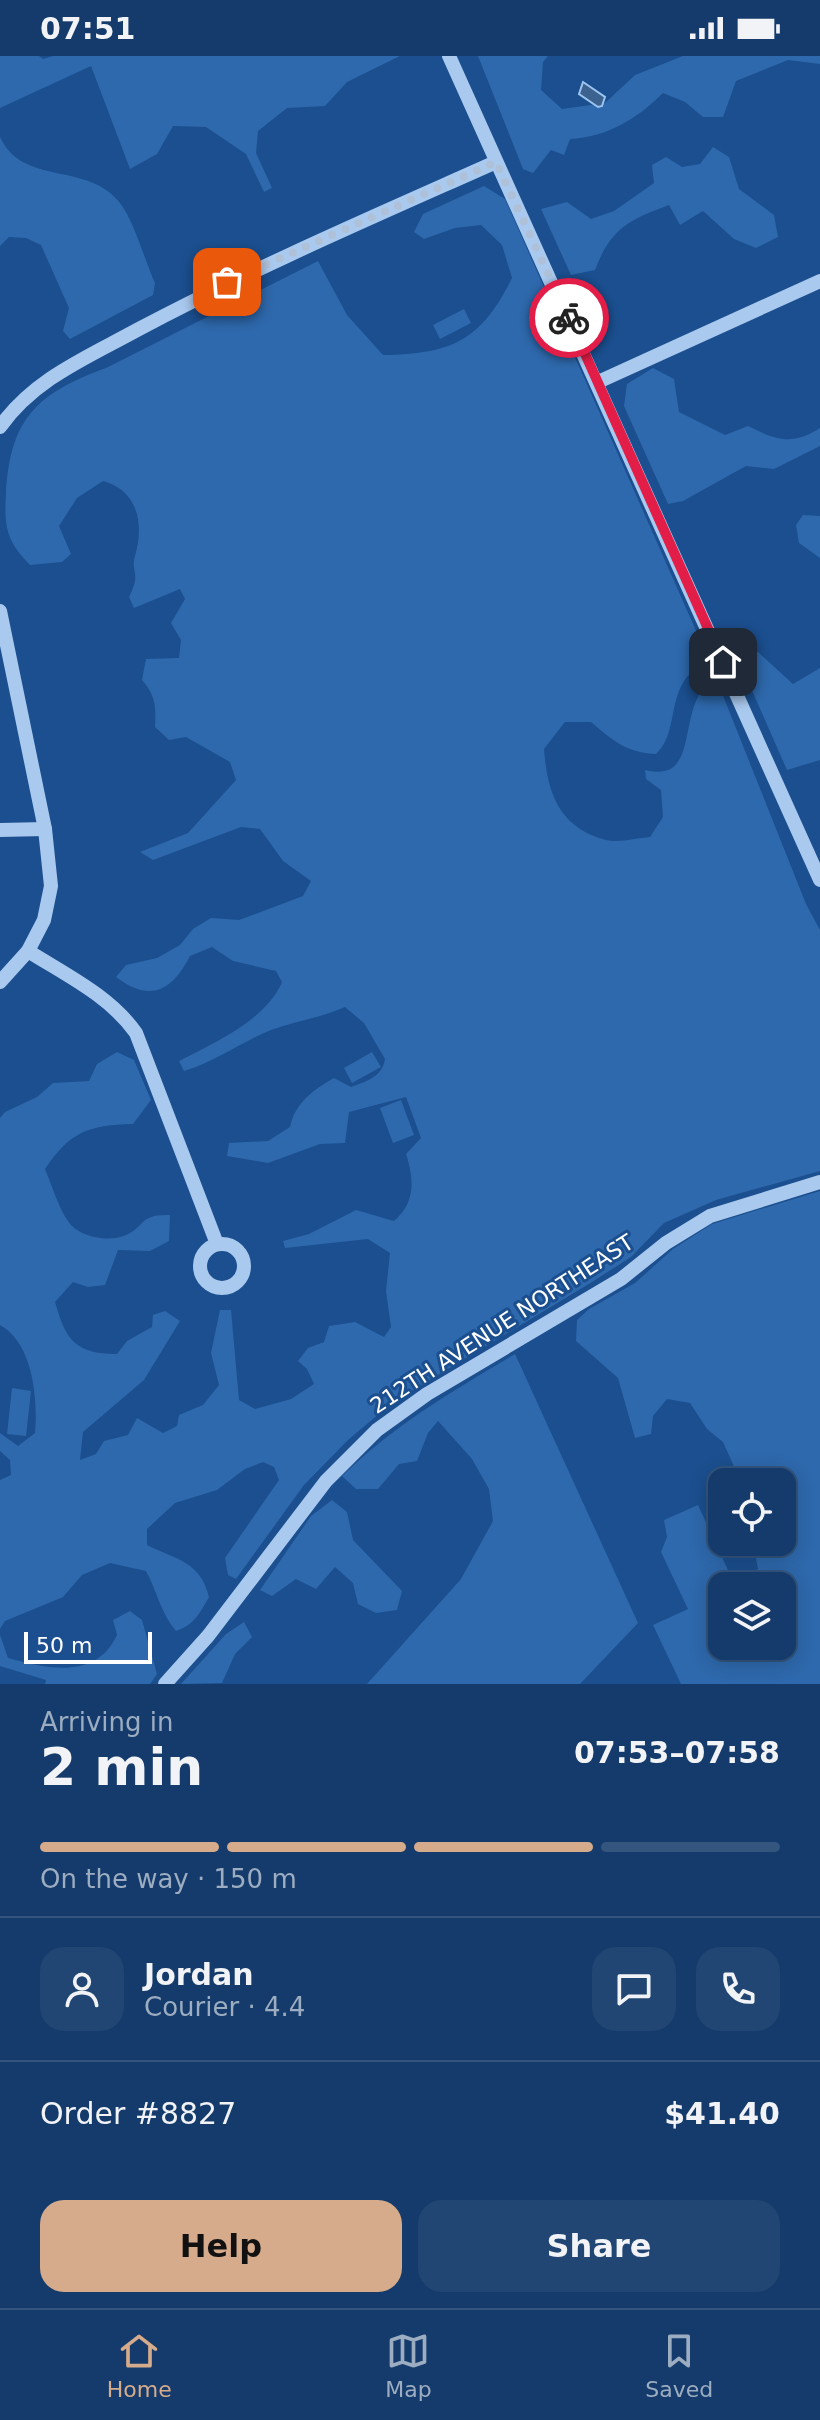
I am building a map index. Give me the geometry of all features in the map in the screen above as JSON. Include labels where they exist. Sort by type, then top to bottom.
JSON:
[{"type":"street","points":[[449,56],[820,880]]},
{"type":"street","points":[[0,427],[18,402],[45,380],[227,282],[496,162]]},
{"type":"street","points":[[598,382],[820,281]]},
{"type":"street","points":[[0,611],[45,829],[51,886],[44,920],[28,951],[0,982]]},
{"type":"street","points":[[0,830],[45,829]]},
{"type":"street","points":[[28,951],[97,994],[124,1016],[136,1033],[217,1244]]},
{"type":"street","name":"212TH AVENUE NORTHEAST","points":[[165,1684],[208,1636],[326,1481],[377,1430],[427,1394],[621,1279],[666,1243],[710,1216],[820,1182]]},
{"type":"shaded area","points":[[0,56],[39,56],[43,59],[53,56],[400,56],[347,82],[325,106],[287,108],[258,131],[256,153],[272,188],[264,192],[246,154],[206,127],[173,126],[157,154],[130,169],[91,66],[0,108]]},
{"type":"shaded area","points":[[478,56],[548,56],[543,62],[541,90],[562,109],[605,103],[635,75],[683,56],[820,56],[820,64],[788,60],[736,81],[723,117],[703,117],[685,102],[663,93],[621,125],[596,135],[570,139],[564,155],[551,150],[533,173],[523,169]]},
{"type":"shaded area","points":[[583,82],[605,97],[602,106],[598,107],[579,94]]},
{"type":"shaded area","points":[[0,137],[10,152],[24,162],[91,182],[107,190],[120,203],[135,230],[155,283],[153,295],[70,339],[63,331],[69,308],[41,245],[26,238],[9,237],[0,246]]},
{"type":"shaded area","points":[[713,147],[729,157],[739,189],[774,215],[778,237],[756,248],[734,239],[703,211],[680,225],[669,205],[623,227],[608,244],[595,270],[571,275],[541,209],[567,202],[591,219],[614,211],[654,183],[652,165],[666,157],[682,167],[700,164]]},
{"type":"shaded area","points":[[484,186],[505,199],[709,660],[684,681],[667,738],[656,754],[628,748],[591,722],[565,722],[544,749],[548,780],[558,806],[577,827],[611,841],[650,837],[663,817],[661,790],[646,779],[645,770],[663,771],[675,765],[682,754],[695,704],[703,689],[716,678],[806,904],[820,930],[820,1171],[716,1200],[664,1223],[631,1257],[393,1402],[348,1440],[304,1485],[236,1579],[228,1575],[225,1558],[279,1480],[274,1467],[263,1462],[245,1469],[217,1490],[175,1503],[147,1529],[147,1545],[186,1563],[205,1585],[209,1597],[196,1618],[182,1628],[176,1631],[171,1624],[146,1571],[110,1563],[82,1575],[63,1597],[5,1621],[0,1629],[0,1480],[11,1475],[10,1460],[0,1451],[0,1433],[18,1446],[35,1433],[36,1419],[34,1389],[26,1358],[11,1333],[0,1325],[0,1118],[5,1112],[37,1097],[53,1083],[89,1081],[97,1064],[117,1052],[134,1060],[151,1100],[133,1124],[104,1126],[72,1139],[45,1169],[64,1215],[73,1227],[86,1235],[119,1237],[132,1232],[153,1216],[170,1215],[169,1241],[150,1251],[118,1250],[105,1285],[88,1287],[73,1282],[55,1302],[63,1326],[74,1342],[82,1348],[103,1353],[117,1354],[127,1341],[152,1327],[153,1315],[165,1311],[180,1321],[144,1380],[83,1432],[80,1460],[96,1454],[104,1441],[128,1435],[137,1418],[163,1433],[177,1426],[179,1415],[203,1405],[219,1385],[211,1353],[220,1310],[231,1310],[239,1400],[255,1409],[291,1399],[314,1384],[307,1369],[298,1361],[308,1348],[324,1342],[329,1326],[355,1322],[384,1337],[391,1327],[386,1291],[390,1253],[368,1239],[285,1248],[283,1241],[309,1234],[356,1210],[394,1221],[410,1198],[411,1172],[406,1154],[421,1138],[406,1097],[349,1112],[345,1143],[320,1144],[268,1163],[227,1156],[229,1143],[268,1141],[290,1127],[292,1118],[306,1098],[334,1078],[351,1087],[377,1074],[385,1059],[364,1023],[345,1007],[271,1030],[184,1071],[179,1061],[238,1029],[264,1008],[282,982],[276,971],[233,961],[212,947],[190,956],[176,978],[159,989],[139,990],[116,977],[126,965],[157,958],[180,945],[193,929],[211,918],[239,920],[303,896],[311,881],[283,861],[260,829],[241,827],[153,860],[140,852],[188,833],[236,780],[230,762],[186,737],[169,740],[155,727],[154,702],[142,680],[146,659],[179,658],[181,640],[171,623],[185,599],[180,589],[134,608],[129,597],[135,578],[134,562],[139,533],[136,511],[124,493],[103,481],[77,498],[59,526],[71,554],[62,562],[30,565],[11,540],[6,524],[6,493],[14,446],[32,412],[62,388],[318,261],[347,315],[383,355],[427,351],[461,340],[488,316],[512,278],[502,245],[481,225],[455,228],[424,239],[414,232],[423,214]]},
{"type":"shaded area","points":[[464,309],[471,323],[440,339],[433,325]]},
{"type":"shaded area","points":[[653,368],[674,379],[679,412],[725,435],[748,426],[776,438],[792,439],[820,428],[820,446],[774,469],[746,466],[683,501],[668,504],[624,406],[627,384]]},
{"type":"shaded area","points":[[803,515],[820,516],[820,558],[799,543],[796,525]]},
{"type":"shaded area","points":[[758,652],[793,684],[820,668],[820,760],[787,770],[739,661]]},
{"type":"shaded area","points":[[372,1052],[381,1067],[352,1083],[344,1068]]},
{"type":"shaded area","points":[[401,1100],[414,1135],[393,1143],[380,1108]]},
{"type":"shaded area","points":[[820,1191],[820,1684],[681,1684],[653,1625],[688,1609],[661,1552],[667,1537],[664,1520],[698,1505],[708,1527],[708,1556],[721,1556],[729,1572],[708,1572],[708,1660],[796,1660],[796,1572],[752,1572],[758,1569],[756,1556],[796,1556],[796,1468],[735,1468],[723,1442],[707,1429],[690,1403],[667,1399],[653,1416],[651,1434],[635,1438],[618,1378],[576,1341],[577,1320],[589,1309],[635,1283],[673,1249],[712,1224]]},
{"type":"shaded area","points":[[515,1354],[638,1623],[580,1684],[367,1684],[461,1579],[493,1521],[489,1489],[472,1459],[438,1421],[428,1433],[417,1461],[399,1464],[378,1489],[356,1489],[342,1476],[403,1425]]},
{"type":"shaded area","points":[[12,1388],[31,1391],[26,1436],[7,1434]]},
{"type":"shaded area","points":[[332,1500],[347,1512],[353,1540],[402,1591],[397,1610],[376,1613],[358,1604],[353,1583],[335,1567],[316,1589],[296,1579],[272,1596],[260,1590],[311,1516]]},
{"type":"shaded area","points":[[130,1611],[142,1620],[157,1674],[150,1684],[45,1684],[46,1680],[0,1666],[0,1635],[8,1658],[55,1667],[84,1665],[108,1649],[117,1635],[113,1620]]},
{"type":"shaded area","points":[[244,1622],[252,1637],[235,1654],[222,1683],[181,1684],[226,1634]]},
{"type":"way so far","points":[[227,282],[496,162],[569,318]]},
{"type":"route","points":[[569,318],[723,662]]}]
